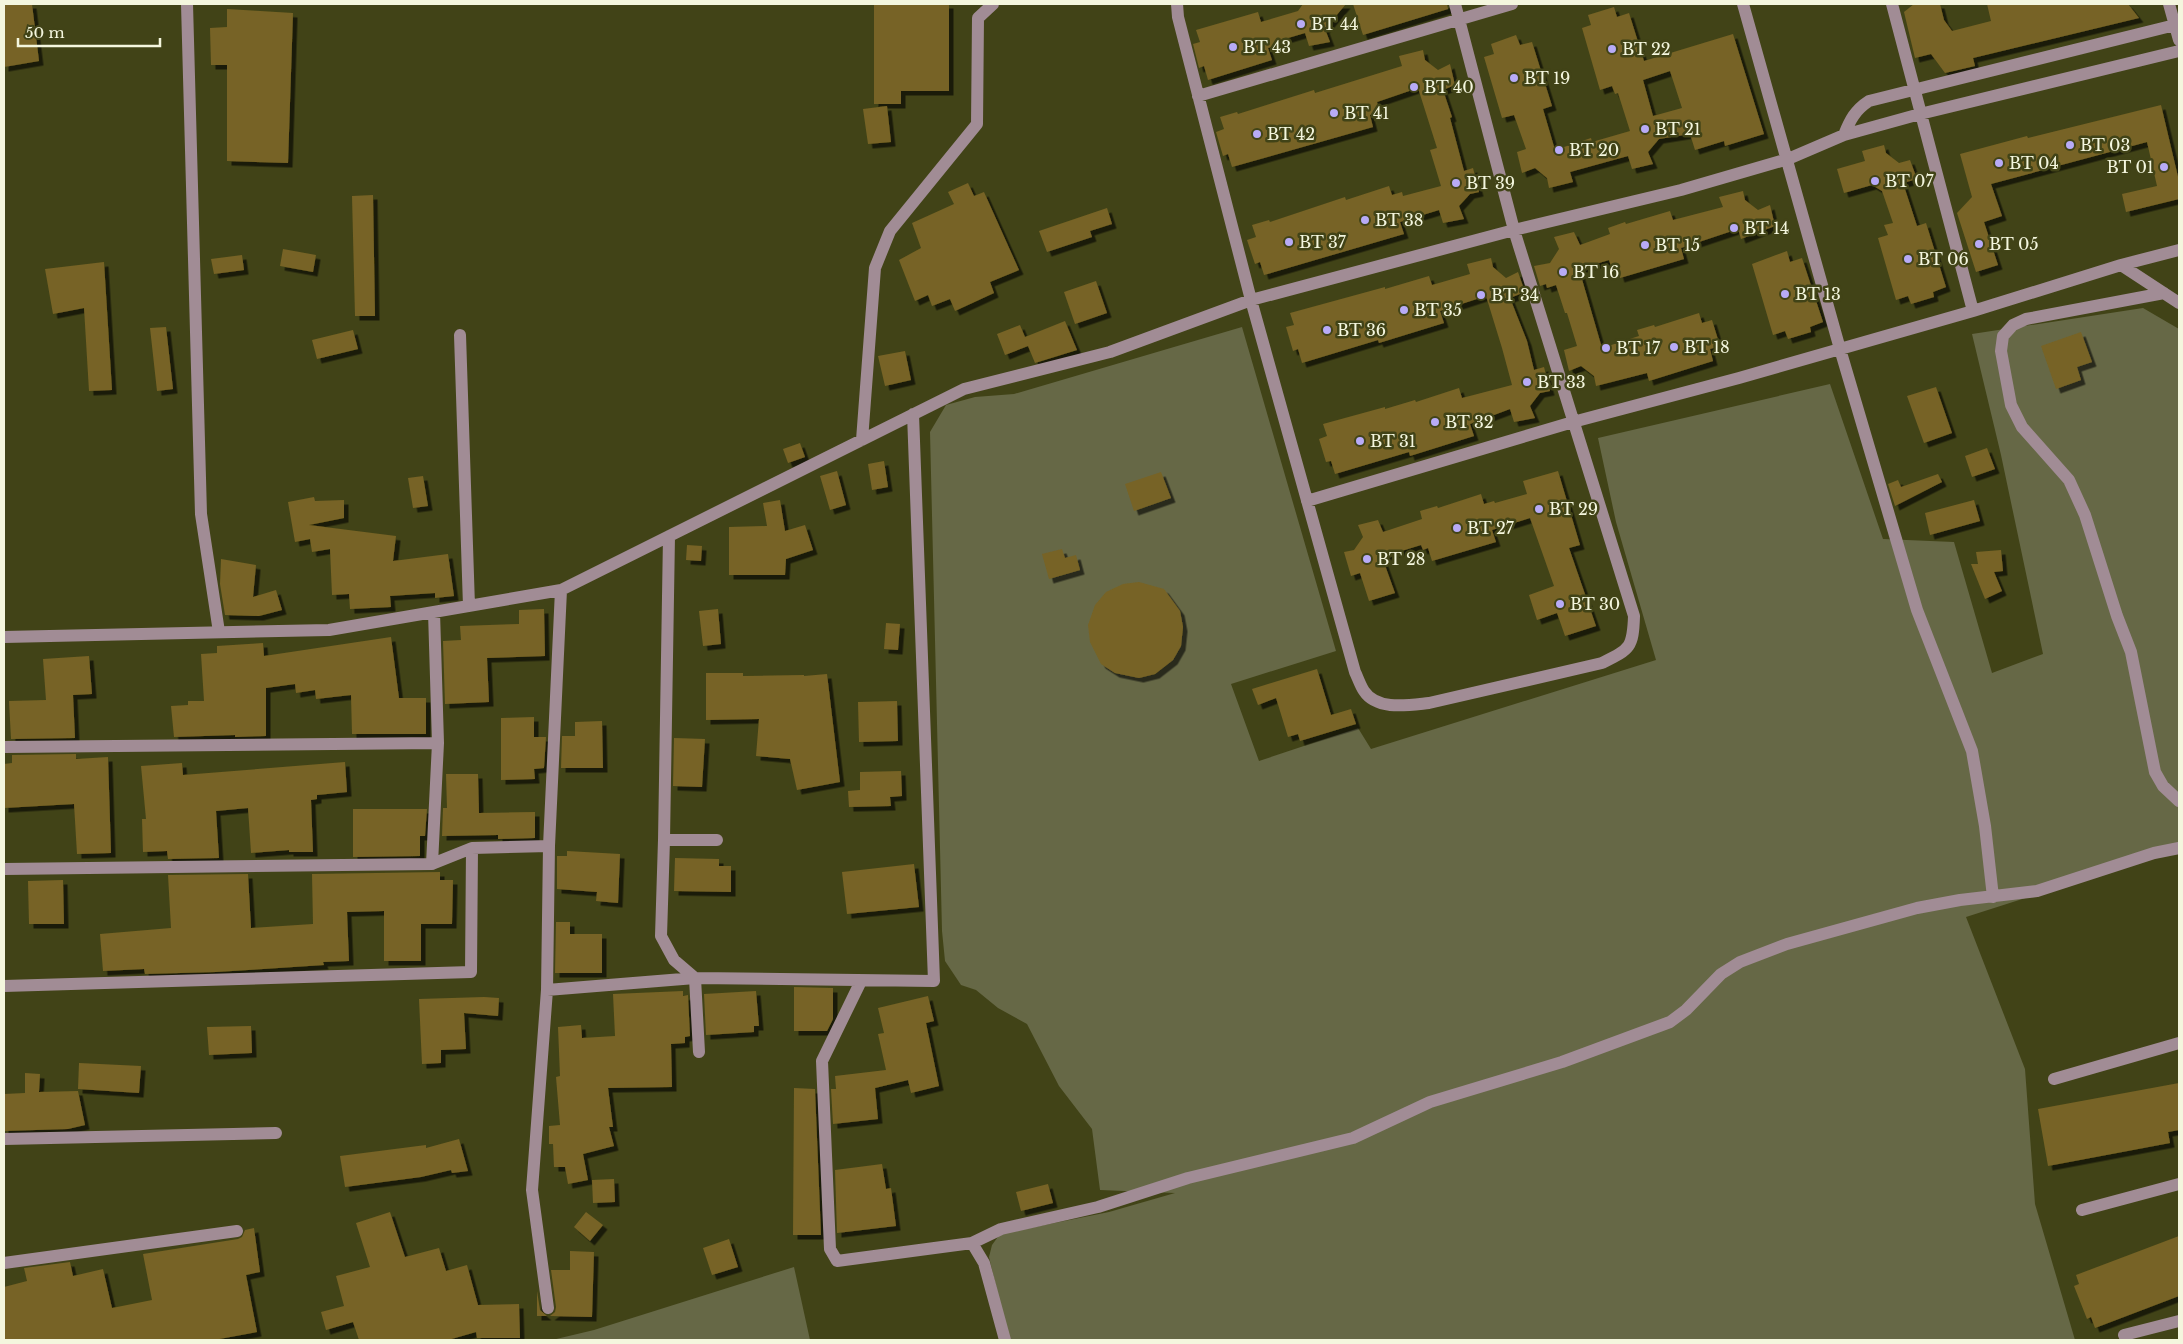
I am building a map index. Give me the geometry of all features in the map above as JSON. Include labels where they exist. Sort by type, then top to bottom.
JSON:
[{"type":"street","points":[[187,4],[201,514],[219,632]]},
{"type":"street","points":[[862,440],[875,268],[890,231],[977,124],[978,18],[993,4]]},
{"type":"street","points":[[1177,4],[1178,18],[1251,300],[1355,672],[1365,693],[1381,703],[1404,706],[1428,703],[1602,663],[1623,652],[1633,640],[1634,616],[1514,230],[1455,4]]},
{"type":"street","points":[[1198,96],[1512,4]]},
{"type":"street","points":[[1743,4],[1916,610],[1972,751],[1985,826],[1993,897]]},
{"type":"street","points":[[1892,4],[1973,311]]},
{"type":"street","points":[[2170,4],[2179,40]]},
{"type":"street","points":[[1844,135],[1850,120],[1859,108],[1869,101],[2175,25]]},
{"type":"street","points":[[4,637],[329,630],[561,590],[964,389],[1110,352],[1251,300],[1514,230],[1681,190],[1788,159],[1844,135],[1920,114],[2179,51]]},
{"type":"street","points":[[1307,500],[1573,422],[1973,311],[2121,265],[2179,250]]},
{"type":"street","points":[[2121,265],[2179,303]]},
{"type":"street","points":[[2164,293],[2026,320],[2012,325],[2004,336],[2001,351],[2011,405],[2022,427],[2069,480],[2085,515],[2117,616],[2131,652],[2155,772],[2163,786],[2179,801]]},
{"type":"street","points":[[460,335],[469,606]]},
{"type":"street","points":[[547,990],[695,978],[934,981],[913,414]]},
{"type":"street","points":[[669,536],[661,936],[674,960],[695,978],[699,1052]]},
{"type":"street","points":[[548,1308],[532,1190],[547,990],[548,846],[561,590]]},
{"type":"street","points":[[432,864],[438,743],[434,612]]},
{"type":"street","points":[[4,747],[438,743]]},
{"type":"street","points":[[664,840],[717,840]]},
{"type":"street","points":[[4,869],[432,864],[472,848],[548,846]]},
{"type":"street","points":[[4,986],[471,972],[472,848]]},
{"type":"street","points":[[861,981],[822,1061],[830,1249],[837,1261],[972,1243],[1000,1229],[1098,1207],[1188,1178],[1353,1138],[1430,1102],[1562,1062],[1670,1022],[1686,1010],[1721,974],[1740,962],[1787,944],[1917,908],[1960,900],[2037,891],[2154,854],[2179,848]]},
{"type":"street","points":[[2054,1079],[2179,1043]]},
{"type":"street","points":[[4,1139],[276,1133]]},
{"type":"street","points":[[2082,1210],[2179,1184]]},
{"type":"street","points":[[4,1263],[237,1231]]},
{"type":"street","points":[[972,1243],[984,1263],[1005,1340]]},
{"type":"street","points":[[2124,1335],[2179,1321]]},
{"type":"green space","points":[[2143,308],[2179,329],[2179,849],[1966,917],[2025,1069],[2035,1204],[2075,1340],[1009,1340],[989,1257],[992,1245],[1000,1234],[1109,1212],[1175,1193],[1100,1190],[1092,1129],[1059,1086],[1027,1024],[998,1008],[976,990],[961,985],[945,961],[942,931],[930,432],[946,405],[975,397],[1014,394],[1242,327],[1336,651],[1231,684],[1259,761],[1358,728],[1371,749],[1656,660],[1616,522],[1598,438],[1830,384],[1883,539],[1954,542],[1992,673],[2043,654],[2001,455],[1972,334]]},
{"type":"green space","points":[[794,1267],[810,1340],[552,1340],[594,1330]]},
{"type":"building","points":[[4,4],[32,4],[39,61],[4,67]]},
{"type":"building","points":[[874,4],[949,4],[949,91],[901,91],[901,104],[874,104]]},
{"type":"building","points":[[1303,4],[1346,4],[1325,29],[1330,42],[1309,46],[1305,33],[1278,41],[1279,45],[1268,48],[1272,60],[1208,80],[1204,66],[1199,68],[1193,44],[1200,42],[1196,30],[1258,12],[1261,22],[1298,11]]},
{"type":"building","points":[[1353,4],[1447,4],[1448,9],[1363,35]]},
{"type":"building","points":[[1914,4],[1940,4],[1944,20],[1952,31],[1991,21],[1987,4],[2128,4],[2139,18],[1973,58],[1975,66],[1945,73],[1931,54],[1915,58],[1904,12]]},
{"type":"building","points":[[1614,7],[1617,17],[1629,13],[1644,61],[1733,34],[1764,134],[1725,146],[1724,141],[1695,150],[1690,134],[1659,139],[1648,152],[1653,164],[1632,169],[1628,156],[1570,172],[1573,182],[1549,188],[1547,178],[1535,168],[1522,173],[1517,152],[1526,149],[1514,115],[1502,118],[1484,57],[1494,54],[1491,44],[1516,35],[1520,45],[1532,42],[1552,106],[1543,109],[1555,150],[1591,138],[1592,142],[1630,131],[1618,93],[1615,94],[1612,86],[1600,90],[1582,28],[1591,25],[1588,15]],"holes":[[[1670,71],[1682,108],[1653,116],[1643,80]]]},
{"type":"building","points":[[227,9],[293,13],[288,163],[227,161],[227,65],[211,65],[210,28],[227,27]]},
{"type":"building","points":[[1423,50],[1425,60],[1438,70],[1450,64],[1455,85],[1443,90],[1452,117],[1450,118],[1464,171],[1473,168],[1479,192],[1470,194],[1459,206],[1464,219],[1443,223],[1439,210],[1400,222],[1404,234],[1264,275],[1260,262],[1255,264],[1247,240],[1256,237],[1252,225],[1269,220],[1270,222],[1345,197],[1346,200],[1389,186],[1392,195],[1402,192],[1403,196],[1441,186],[1430,150],[1437,148],[1418,88],[1377,102],[1380,111],[1370,115],[1373,127],[1232,167],[1228,154],[1223,156],[1216,132],[1224,129],[1220,117],[1237,112],[1238,114],[1314,90],[1315,93],[1402,66],[1399,56]]},
{"type":"building","points":[[2161,105],[2179,181],[2179,199],[2126,212],[2122,194],[2157,186],[2147,142],[1991,184],[2002,216],[1984,222],[1998,265],[1976,272],[1957,213],[1972,197],[1960,154],[2027,136],[2028,138]]},
{"type":"building","points":[[887,106],[891,142],[868,144],[863,109]]},
{"type":"building","points":[[1884,145],[1886,153],[1899,163],[1910,160],[1917,179],[1903,183],[1917,226],[1926,223],[1946,287],[1933,292],[1934,297],[1911,304],[1908,296],[1896,300],[1878,238],[1888,235],[1884,225],[1893,223],[1882,191],[1872,185],[1844,193],[1837,169],[1865,161],[1862,151]]},
{"type":"building","points":[[968,183],[974,196],[984,192],[1019,270],[990,282],[994,293],[955,311],[950,299],[932,306],[928,295],[915,301],[899,260],[921,248],[912,223],[954,204],[948,192]]},
{"type":"building","points":[[1743,191],[1745,200],[1758,210],[1770,205],[1775,226],[1741,239],[1738,229],[1681,248],[1684,259],[1620,278],[1616,265],[1611,266],[1609,260],[1579,269],[1602,348],[1639,336],[1637,330],[1654,325],[1655,327],[1699,313],[1702,323],[1712,320],[1720,346],[1710,349],[1713,361],[1649,381],[1647,373],[1596,386],[1594,376],[1581,366],[1569,371],[1564,350],[1577,346],[1567,313],[1565,313],[1556,285],[1547,288],[1546,284],[1540,286],[1534,266],[1550,263],[1559,249],[1554,237],[1574,232],[1580,245],[1610,234],[1608,228],[1625,222],[1626,224],[1670,211],[1673,220],[1723,207],[1719,197]]},
{"type":"building","points":[[373,195],[375,316],[355,316],[352,196]]},
{"type":"building","points":[[1107,208],[1112,224],[1090,231],[1092,237],[1047,252],[1039,231]]},
{"type":"building","points":[[283,249],[316,255],[313,272],[280,266]]},
{"type":"building","name":"BT 13","points":[[1787,251],[1790,262],[1802,258],[1823,322],[1810,327],[1811,332],[1788,339],[1785,331],[1773,335],[1752,264]]},
{"type":"building","points":[[242,255],[244,270],[214,274],[211,259]]},
{"type":"building","points":[[1491,258],[1493,267],[1506,278],[1518,272],[1525,292],[1510,298],[1527,341],[1534,370],[1544,367],[1550,391],[1540,393],[1530,406],[1535,418],[1514,422],[1510,409],[1470,424],[1474,436],[1410,456],[1409,452],[1335,474],[1331,461],[1326,462],[1319,439],[1327,436],[1323,424],[1385,407],[1385,409],[1415,400],[1416,402],[1459,388],[1462,398],[1512,385],[1502,348],[1486,296],[1440,311],[1444,323],[1379,343],[1378,340],[1302,363],[1298,349],[1293,351],[1286,327],[1294,325],[1290,313],[1429,276],[1432,285],[1470,274],[1467,264]]},
{"type":"building","points":[[104,262],[112,390],[89,391],[84,308],[53,314],[45,269]]},
{"type":"building","points":[[1096,281],[1107,313],[1075,324],[1064,292]]},
{"type":"building","points":[[1065,321],[1077,350],[1035,363],[1028,346],[1005,355],[997,334],[1020,325],[1025,337]]},
{"type":"building","points":[[166,327],[173,389],[157,391],[150,328]]},
{"type":"building","points":[[353,330],[358,349],[317,359],[312,340]]},
{"type":"building","points":[[2081,332],[2092,362],[2077,367],[2081,380],[2056,389],[2041,346]]},
{"type":"building","points":[[905,351],[911,380],[885,386],[878,356]]},
{"type":"building","points":[[1936,387],[1952,433],[1924,443],[1907,396]]},
{"type":"building","points":[[800,443],[805,457],[788,463],[783,449]]},
{"type":"building","points":[[1987,448],[1995,469],[1972,477],[1965,456]]},
{"type":"building","points":[[884,461],[888,487],[872,490],[868,464]]},
{"type":"building","points":[[837,471],[846,505],[830,510],[820,476]]},
{"type":"building","points":[[1558,471],[1580,545],[1569,548],[1596,626],[1565,636],[1557,613],[1537,620],[1529,595],[1554,586],[1530,518],[1492,530],[1496,542],[1432,561],[1428,548],[1423,550],[1421,545],[1382,557],[1395,593],[1369,601],[1360,573],[1351,576],[1344,552],[1354,550],[1363,537],[1358,525],[1378,520],[1383,532],[1422,519],[1420,511],[1437,506],[1438,508],[1481,494],[1484,504],[1494,501],[1495,503],[1527,494],[1523,481]]},
{"type":"building","points":[[1161,472],[1171,498],[1134,511],[1125,484]]},
{"type":"building","points":[[1938,474],[1942,482],[1895,506],[1888,484],[1898,480],[1901,487]]},
{"type":"building","points":[[423,476],[428,506],[413,508],[408,478]]},
{"type":"building","points":[[314,497],[315,501],[344,500],[344,518],[309,525],[396,536],[393,561],[448,554],[454,596],[435,598],[435,593],[390,596],[391,607],[350,609],[349,594],[332,595],[330,549],[312,552],[310,539],[295,542],[288,502]]},
{"type":"building","points":[[780,500],[785,531],[805,525],[813,550],[786,559],[785,575],[729,575],[729,527],[767,526],[763,503]]},
{"type":"building","points":[[1974,500],[1980,521],[1930,535],[1925,513]]},
{"type":"building","points":[[687,545],[702,546],[701,561],[686,560]]},
{"type":"building","points":[[1062,549],[1065,558],[1076,555],[1080,570],[1049,579],[1042,554]]},
{"type":"building","points":[[2001,550],[2003,571],[1994,572],[2002,591],[1985,599],[1971,564],[1978,564],[1976,552]]},
{"type":"building","points":[[221,559],[256,565],[253,597],[276,590],[282,610],[259,616],[225,615],[220,584]]},
{"type":"building","points":[[1139,582],[1164,589],[1180,611],[1183,627],[1181,646],[1173,660],[1155,674],[1139,678],[1115,673],[1101,664],[1090,642],[1088,625],[1095,605],[1106,592],[1123,584]]},
{"type":"building","points":[[544,609],[545,656],[487,658],[489,702],[445,704],[443,641],[461,640],[460,626],[519,624],[519,610]]},
{"type":"building","points":[[718,609],[721,644],[703,646],[699,611]]},
{"type":"building","points":[[886,623],[900,624],[898,650],[884,649]]},
{"type":"building","points":[[391,637],[399,698],[426,698],[426,734],[352,734],[351,695],[316,699],[315,690],[296,693],[295,684],[266,688],[266,736],[174,737],[171,706],[188,705],[188,701],[204,701],[201,654],[217,653],[217,646],[263,643],[264,656]]},
{"type":"building","points":[[89,656],[92,694],[73,695],[75,738],[11,739],[9,701],[46,700],[43,659]]},
{"type":"building","points":[[1317,669],[1331,715],[1351,709],[1356,724],[1300,741],[1298,734],[1288,737],[1276,698],[1258,705],[1252,689]]},
{"type":"building","points":[[706,673],[743,673],[743,676],[827,674],[840,782],[797,790],[790,759],[756,756],[759,719],[706,720]]},
{"type":"building","points":[[897,701],[898,741],[859,742],[858,702]]},
{"type":"building","points":[[534,717],[534,737],[546,737],[544,768],[534,769],[535,779],[501,780],[501,718]]},
{"type":"building","points":[[602,721],[603,768],[561,768],[562,736],[575,736],[575,722]]},
{"type":"building","points":[[674,738],[705,739],[702,787],[673,786]]},
{"type":"building","points":[[76,754],[76,759],[108,757],[111,853],[77,854],[74,804],[4,808],[4,764],[12,763],[12,755]]},
{"type":"building","points":[[345,762],[347,792],[317,795],[317,799],[311,800],[313,852],[289,852],[289,850],[251,853],[248,808],[216,811],[219,858],[168,859],[167,851],[143,852],[142,819],[146,819],[141,766],[182,763],[183,775]]},
{"type":"building","points":[[901,771],[902,796],[890,797],[891,806],[849,807],[848,791],[860,790],[860,772]]},
{"type":"building","points":[[446,774],[478,774],[479,813],[535,812],[535,838],[498,839],[498,835],[442,836],[443,808],[447,808]]},
{"type":"building","points":[[353,809],[427,809],[425,836],[420,836],[420,856],[353,857]]},
{"type":"building","points":[[567,851],[620,854],[618,903],[596,901],[597,892],[557,889],[557,856],[567,856]]},
{"type":"building","points":[[675,858],[719,859],[719,866],[731,866],[731,892],[674,891]]},
{"type":"building","points":[[914,864],[919,907],[847,914],[842,872]]},
{"type":"building","points":[[440,872],[440,880],[453,880],[452,924],[421,924],[421,961],[384,961],[384,911],[347,912],[349,961],[323,962],[324,965],[216,972],[145,974],[144,969],[103,971],[100,934],[171,928],[168,875],[248,874],[251,928],[313,924],[312,874]]},
{"type":"building","points":[[63,880],[64,924],[29,924],[28,881]]},
{"type":"building","points":[[556,922],[570,922],[570,934],[602,934],[602,973],[555,973]]},
{"type":"building","points":[[794,987],[833,988],[833,1019],[827,1031],[794,1031]]},
{"type":"building","points":[[683,991],[683,996],[688,995],[690,1036],[685,1037],[685,1043],[671,1044],[672,1087],[608,1088],[613,1127],[609,1127],[614,1146],[583,1154],[588,1180],[568,1184],[565,1167],[554,1167],[553,1144],[549,1144],[549,1126],[560,1125],[556,1077],[560,1076],[558,1027],[581,1025],[582,1038],[615,1036],[613,994]]},
{"type":"building","points":[[756,991],[759,1026],[754,1026],[754,1032],[706,1035],[704,994]]},
{"type":"building","points":[[928,996],[934,1021],[926,1023],[939,1086],[911,1093],[908,1080],[875,1088],[878,1119],[833,1124],[831,1089],[836,1089],[835,1076],[886,1070],[878,1034],[884,1033],[878,1008]]},
{"type":"building","points":[[499,998],[498,1016],[464,1013],[466,1049],[441,1050],[441,1063],[422,1064],[419,999]]},
{"type":"building","points":[[251,1026],[252,1053],[209,1055],[207,1027]]},
{"type":"building","points":[[79,1063],[141,1066],[139,1093],[78,1089]]},
{"type":"building","points":[[25,1073],[40,1074],[39,1092],[78,1091],[85,1125],[68,1129],[4,1131],[4,1094],[25,1093]]},
{"type":"building","points":[[2179,1083],[2179,1130],[2168,1132],[2170,1143],[2048,1166],[2038,1109]]},
{"type":"building","points":[[794,1088],[815,1089],[821,1235],[793,1235]]},
{"type":"building","points":[[459,1139],[468,1171],[452,1173],[451,1170],[421,1177],[345,1187],[340,1156],[426,1145],[426,1148]]},
{"type":"building","points":[[882,1164],[886,1189],[891,1188],[896,1226],[837,1233],[835,1170]]},
{"type":"building","points":[[614,1179],[615,1202],[593,1203],[592,1180]]},
{"type":"building","points":[[1048,1184],[1053,1203],[1021,1211],[1016,1192]]},
{"type":"building","points":[[390,1212],[405,1257],[439,1248],[446,1271],[467,1265],[478,1305],[519,1304],[520,1338],[477,1338],[476,1332],[448,1340],[359,1340],[353,1322],[326,1330],[321,1312],[344,1306],[336,1276],[370,1267],[356,1223]]},
{"type":"building","points":[[586,1212],[603,1225],[590,1241],[574,1227]]},
{"type":"building","points":[[254,1228],[260,1272],[246,1275],[257,1332],[214,1340],[4,1340],[4,1287],[27,1281],[24,1268],[70,1262],[73,1276],[103,1269],[112,1308],[152,1300],[143,1254],[238,1239],[242,1237],[245,1230]]},
{"type":"building","points":[[2179,1236],[2179,1296],[2095,1328],[2091,1317],[2087,1319],[2074,1286],[2079,1284],[2076,1275]]},
{"type":"building","points":[[729,1239],[738,1267],[712,1275],[703,1248]]},
{"type":"building","points":[[570,1251],[594,1252],[592,1317],[550,1316],[555,1312],[556,1307],[551,1270],[570,1270]]},
{"type":"building","points":[[537,1291],[540,1310],[547,1316],[537,1316]]},
{"type":"place","name":"BT 44","points":[[1301,24]]},
{"type":"place","name":"BT 43","points":[[1233,47]]},
{"type":"place","name":"BT 22","points":[[1612,49]]},
{"type":"place","name":"BT 19","points":[[1514,78]]},
{"type":"place","name":"BT 40","points":[[1414,87]]},
{"type":"place","name":"BT 41","points":[[1334,113]]},
{"type":"place","name":"BT 21","points":[[1645,129]]},
{"type":"place","name":"BT 42","points":[[1257,134]]},
{"type":"place","name":"BT 03","points":[[2070,145]]},
{"type":"place","name":"BT 20","points":[[1559,150]]},
{"type":"place","name":"BT 04","points":[[1999,163]]},
{"type":"place","name":"BT 01","points":[[2164,167]]},
{"type":"place","name":"BT 07","points":[[1875,181]]},
{"type":"place","name":"BT 39","points":[[1456,183]]},
{"type":"place","name":"BT 38","points":[[1365,220]]},
{"type":"place","name":"BT 14","points":[[1734,228]]},
{"type":"place","name":"BT 37","points":[[1289,242]]},
{"type":"place","name":"BT 05","points":[[1979,244]]},
{"type":"place","name":"BT 15","points":[[1645,245]]},
{"type":"place","name":"BT 06","points":[[1908,259]]},
{"type":"place","name":"BT 16","points":[[1563,272]]},
{"type":"place","name":"BT 13","points":[[1785,294]]},
{"type":"place","name":"BT 34","points":[[1481,295]]},
{"type":"place","name":"BT 35","points":[[1404,310]]},
{"type":"place","name":"BT 36","points":[[1327,330]]},
{"type":"place","name":"BT 18","points":[[1674,347]]},
{"type":"place","name":"BT 17","points":[[1606,348]]},
{"type":"place","name":"BT 33","points":[[1527,382]]},
{"type":"place","name":"BT 32","points":[[1435,422]]},
{"type":"place","name":"BT 31","points":[[1360,441]]},
{"type":"place","name":"BT 29","points":[[1539,509]]},
{"type":"place","name":"BT 27","points":[[1457,528]]},
{"type":"place","name":"BT 28","points":[[1367,559]]},
{"type":"place","name":"BT 30","points":[[1560,604]]}]
